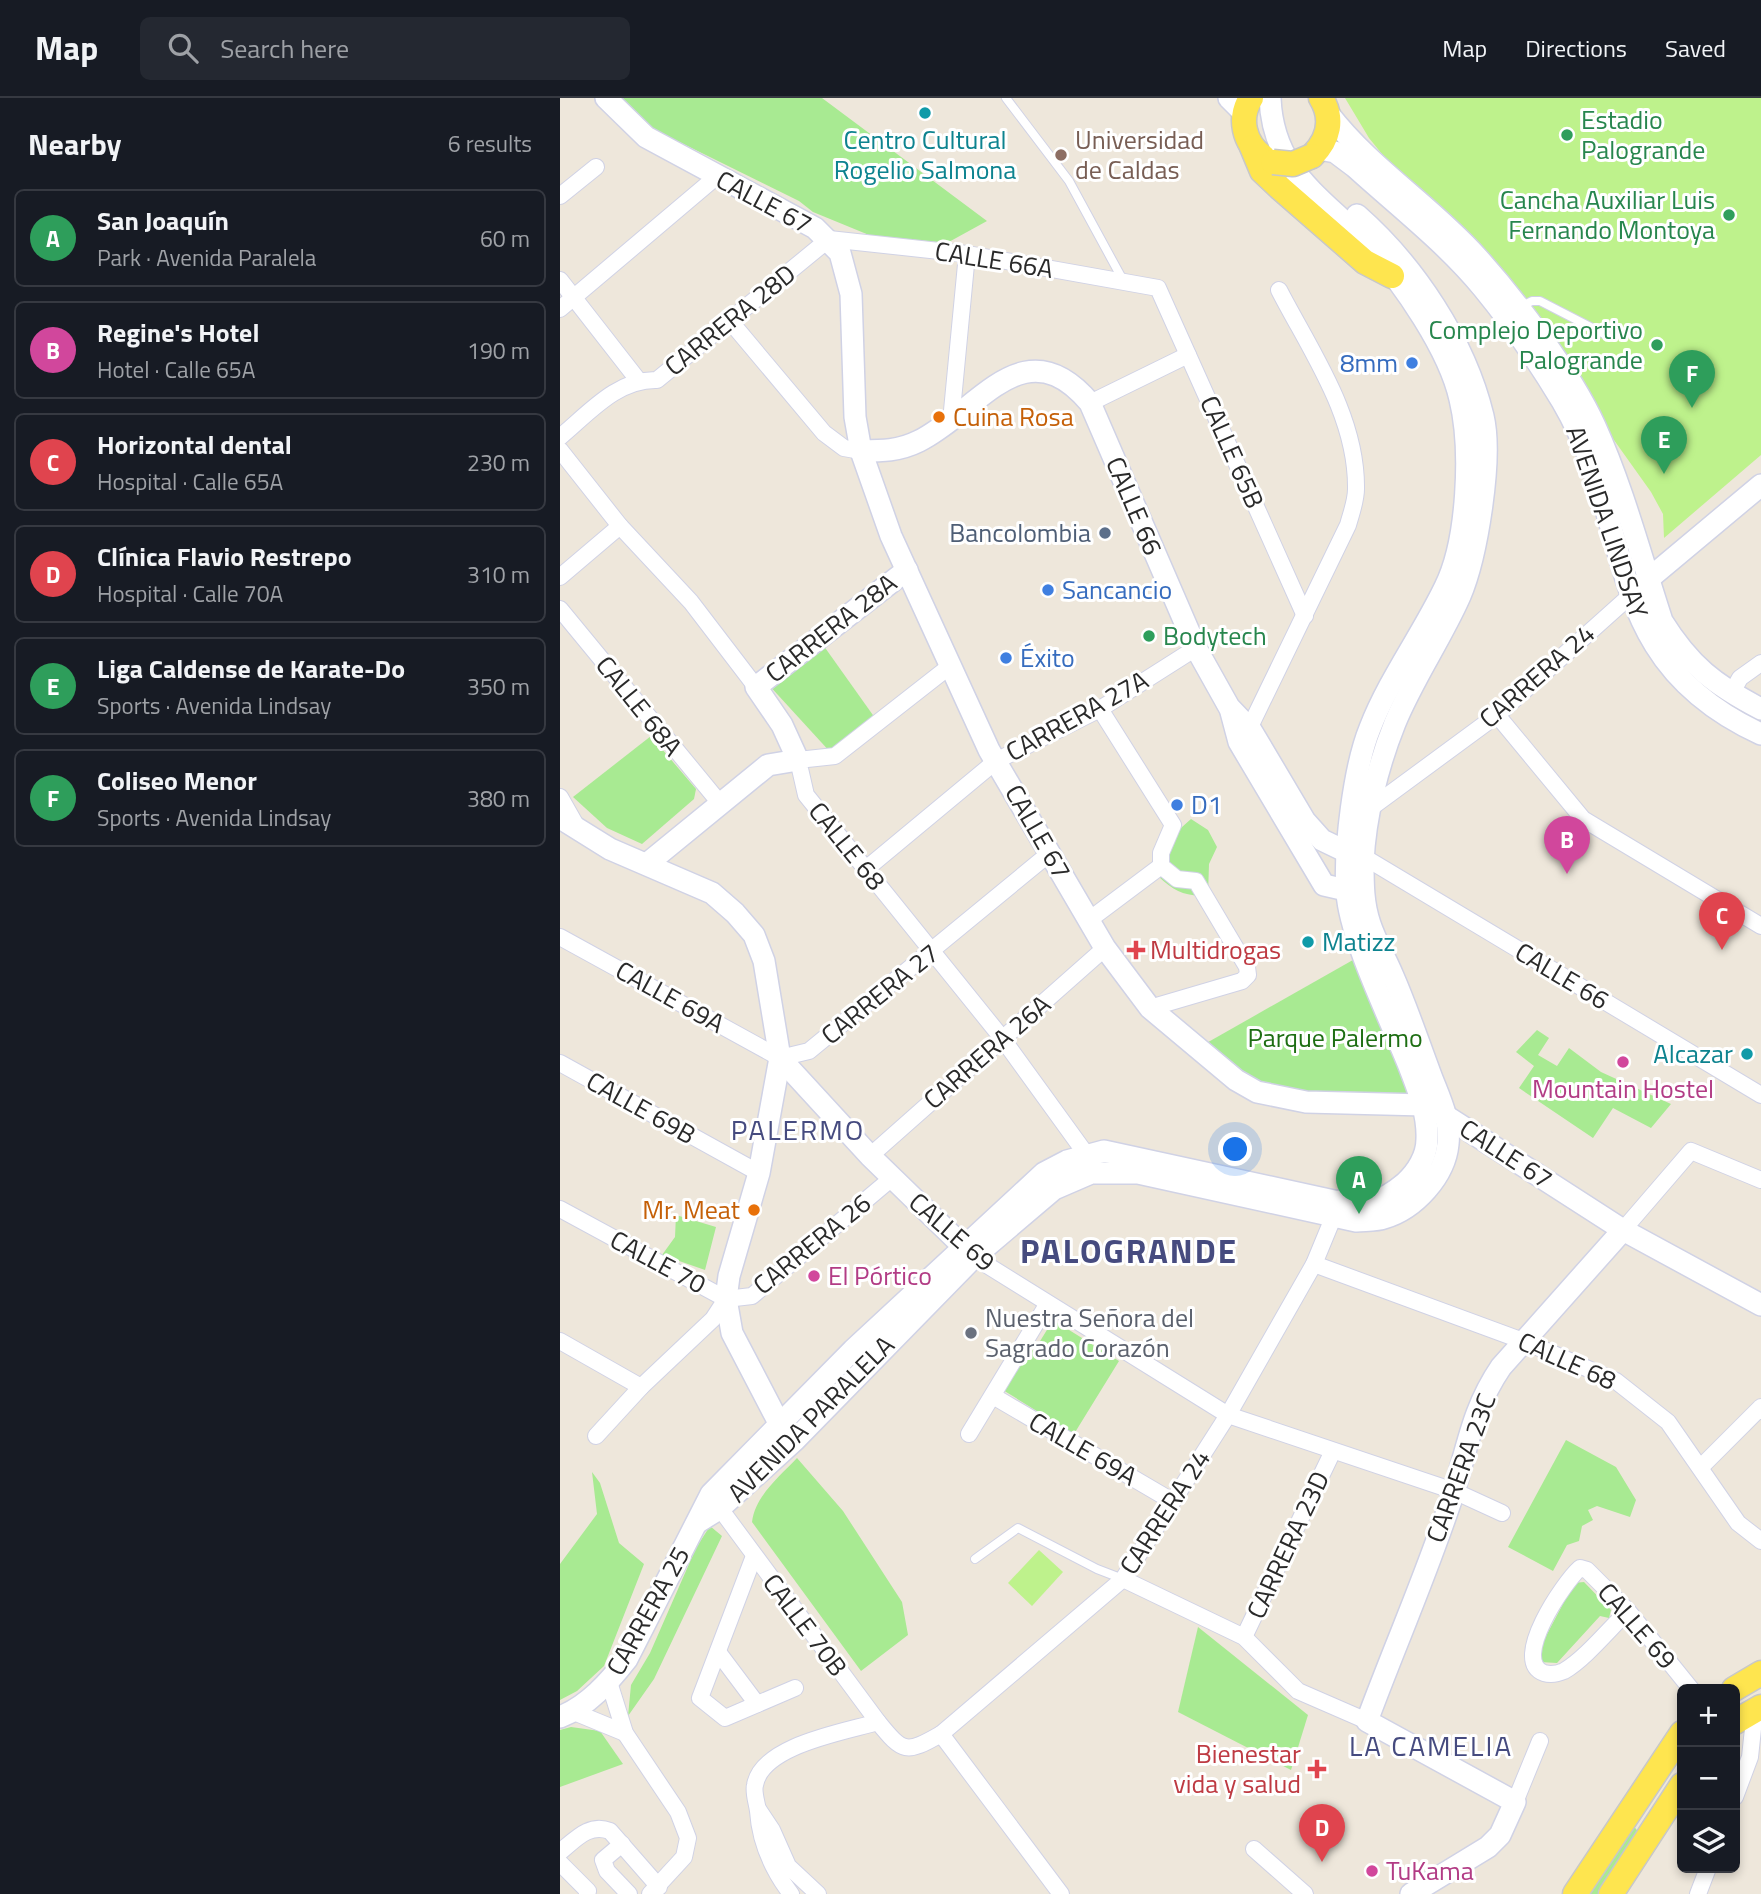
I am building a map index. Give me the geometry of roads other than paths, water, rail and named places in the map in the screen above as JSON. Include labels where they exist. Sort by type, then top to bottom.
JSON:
[{"type":"main road","points":[[1252,147],[1273,162],[1293,164],[1315,153],[1328,128],[1324,102]]},
{"type":"main road","points":[[1242,103],[1245,131],[1262,171],[1365,262],[1391,276]]},
{"type":"main road","points":[[1740,1685],[1761,1673]]},
{"type":"main road","points":[[1575,1894],[1677,1741]]},
{"type":"main road","points":[[1611,1894],[1677,1793]]},
{"type":"street","name":"CALLE 67","points":[[606,98],[646,137],[815,228],[829,239],[840,253],[851,294],[855,417],[861,451],[891,536],[996,761],[1105,948],[1150,1008],[1236,1080],[1257,1092],[1280,1099],[1306,1102],[1424,1105],[1446,1116],[1623,1230],[1761,1305]]},
{"type":"street","name":"AVENIDA PARALELA","points":[[1270,98],[1280,148],[1295,175],[1372,249],[1440,349],[1459,394],[1468,456],[1460,531],[1447,584],[1370,728],[1359,775],[1354,927],[1424,1105],[1427,1141],[1421,1163],[1409,1179],[1391,1195],[1370,1204],[1334,1210]]},
{"type":"street","name":"AVENIDA PARALELA","points":[[1285,98],[1285,112],[1293,142],[1307,166],[1331,193],[1382,239],[1413,278],[1442,321],[1468,369],[1484,419],[1485,453],[1474,561],[1459,597],[1396,721],[1383,755],[1372,807],[1357,855]]},
{"type":"street","name":"AVENIDA LINDSAY","points":[[1324,102],[1359,149],[1475,255],[1574,387],[1594,425],[1662,621],[1680,651],[1704,676],[1761,709]]},
{"type":"street","name":"AVENIDA LINDSAY","points":[[1315,153],[1341,156],[1425,230],[1483,288],[1562,400],[1579,434],[1631,595],[1646,632],[1665,663],[1690,690],[1719,713],[1761,734]]},
{"type":"street","points":[[560,196],[596,167]]},
{"type":"street","points":[[560,309],[716,177]]},
{"type":"street","name":"CALLE 66A","points":[[829,239],[967,254],[1158,288]]},
{"type":"street","name":"CARRERA 28D","points":[[560,437],[623,386],[638,380],[657,380],[829,239]]},
{"type":"street","points":[[951,421],[967,254]]},
{"type":"street","points":[[560,280],[638,380]]},
{"type":"street","name":"CALLE 65B","points":[[1158,288],[1305,616]]},
{"type":"street","points":[[1245,736],[1348,526],[1356,492],[1354,456],[1346,421],[1279,290]]},
{"type":"street","points":[[730,321],[824,433],[844,448],[861,451],[891,452],[919,441],[951,421],[999,381],[1019,373],[1038,371],[1057,374],[1075,386],[1090,403],[1188,355]]},
{"type":"street","name":"CALLE 66","points":[[1090,403],[1196,648],[1324,885],[1354,893]]},
{"type":"street","name":"CALLE 68","points":[[560,450],[620,526],[691,602],[756,687],[782,726],[798,760],[806,795],[1002,1038],[1088,1164]]},
{"type":"street","name":"CARRERA 24","points":[[1372,807],[1497,715],[1648,579],[1761,485]]},
{"type":"street","points":[[560,577],[620,526]]},
{"type":"street","name":"CARRERA 28A","points":[[756,687],[907,570]]},
{"type":"street","name":"CALLE 68A","points":[[560,609],[719,802]]},
{"type":"street","name":"CARRERA 27A","points":[[866,869],[996,761],[1100,709],[1196,648]]},
{"type":"street","points":[[1731,694],[1740,678],[1761,663]]},
{"type":"street","points":[[648,863],[719,802],[768,765],[835,755],[950,666]]},
{"type":"street","points":[[1100,709],[1172,825],[1161,853],[1161,866]]},
{"type":"street","points":[[1497,715],[1583,819],[1761,926]]},
{"type":"street","name":"CALLE 66","points":[[1245,736],[1305,821],[1322,840],[1357,855],[1761,1095]]},
{"type":"street","points":[[560,797],[569,822],[610,849],[648,863],[712,893],[735,913],[754,935],[764,961],[780,1058],[759,1173],[729,1276],[726,1299],[713,1319],[641,1387],[596,1436]]},
{"type":"street","name":"CARRERA 27","points":[[780,1058],[809,1051],[1050,853]]},
{"type":"street","points":[[1150,1008],[1242,981],[1248,975],[1247,967],[1196,881],[1177,879],[1161,866]]},
{"type":"street","points":[[1089,920],[1161,866]]},
{"type":"street","name":"AVENIDA PARALELA","points":[[696,1524],[779,1423],[969,1252],[1088,1164],[1334,1210],[1356,1221],[1384,1219],[1407,1206],[1429,1188],[1442,1167],[1448,1144],[1446,1116],[1394,978],[1354,893]]},
{"type":"street","name":"CALLE 69A","points":[[560,937],[780,1058]]},
{"type":"street","name":"CARRERA 26A","points":[[870,1156],[1105,948]]},
{"type":"street","name":"CALLE 69","points":[[780,1058],[870,1156],[969,1252],[1047,1305],[1228,1415],[1332,1453],[1454,1491],[1502,1513]]},
{"type":"street","name":"CALLE 69B","points":[[560,1063],[759,1173]]},
{"type":"street","name":"CARRERA 23C","points":[[1367,1721],[1454,1491],[1475,1413],[1501,1367],[1526,1342],[1691,1151],[1761,1180]]},
{"type":"street","name":"CARRERA 26","points":[[726,1299],[752,1296],[892,1178]]},
{"type":"street","name":"CALLE 70","points":[[560,1209],[726,1299],[732,1333],[779,1423],[795,1440]]},
{"type":"street","name":"CARRERA 24","points":[[906,1749],[916,1748],[941,1734],[1123,1579],[1228,1415],[1314,1264],[1334,1210]]},
{"type":"street","name":"AVENIDA PARALELA","points":[[715,1501],[795,1440],[969,1252]]},
{"type":"street","name":"CALLE 68","points":[[1314,1264],[1526,1342],[1616,1381],[1668,1422],[1702,1467],[1738,1523],[1761,1541]]},
{"type":"street","points":[[969,1434],[1047,1305]]},
{"type":"street","points":[[560,1340],[641,1387]]},
{"type":"street","name":"CALLE 69A","points":[[993,1396],[1172,1501]]},
{"type":"street","points":[[1702,1467],[1761,1407]]},
{"type":"street","name":"CARRERA 23D","points":[[1244,1637],[1332,1453]]},
{"type":"street","name":"CALLE 70B","points":[[715,1501],[878,1722],[896,1745],[906,1749]]},
{"type":"street","name":"CARRERA 25","points":[[567,1714],[610,1682],[627,1659],[696,1524]]},
{"type":"street","points":[[759,1563],[738,1595],[700,1698],[725,1718],[795,1688]]},
{"type":"street","name":"CALLE 69","points":[[1628,1611],[1566,1670],[1551,1675],[1538,1671],[1530,1658],[1532,1644],[1568,1578],[1580,1567],[1587,1570],[1628,1611],[1687,1684]]},
{"type":"street","points":[[1123,1579],[1244,1637],[1298,1691],[1367,1721],[1515,1802]]},
{"type":"street","points":[[718,1652],[757,1704]]},
{"type":"street","points":[[560,1852],[589,1829],[599,1826],[610,1831],[622,1844],[654,1890],[684,1857],[688,1838],[678,1812],[625,1733],[610,1682]]},
{"type":"street","points":[[1740,1784],[1750,1757],[1750,1713]]},
{"type":"street","points":[[567,1714],[625,1733]]},
{"type":"street","points":[[791,1894],[777,1875],[759,1832],[755,1785],[764,1765],[780,1752],[878,1722]]},
{"type":"street","points":[[941,1734],[1061,1894]]},
{"type":"street","points":[[1411,1894],[1488,1847],[1500,1835],[1541,1741]]},
{"type":"street","points":[[758,1809],[772,1829],[788,1866],[818,1894]]},
{"type":"street","points":[[622,1844],[603,1860],[607,1871],[629,1894]]},
{"type":"street","points":[[1254,1849],[1305,1894]]},
{"type":"street","points":[[560,1863],[588,1891],[587,1894]]},
{"type":"street","points":[[1698,1894],[1706,1873]]},
{"type":"lane","points":[[1006,98],[1069,181],[1125,282]]},
{"type":"lane","points":[[1517,309],[1532,301],[1540,301],[1606,335]]},
{"type":"lane","points":[[975,1559],[1018,1528],[1097,1569],[1123,1579]]},
{"type":"place","name":"Centro Cultural Rogelio Salmona","points":[[925,113]]},
{"type":"place","name":"Estadio Palogrande","points":[[1567,135]]},
{"type":"place","name":"Universidad de Caldas","points":[[1061,155]]},
{"type":"place","name":"Cancha Auxiliar Luis Fernando Montoya","points":[[1729,215]]},
{"type":"place","name":"Complejo Deportivo Palogrande","points":[[1657,345]]},
{"type":"place","name":"8mm","points":[[1412,363]]},
{"type":"place","name":"Coliseo Menor","points":[[1692,408]]},
{"type":"place","name":"Cuina Rosa","points":[[939,417]]},
{"type":"place","name":"Liga Caldense de Karate-Do","points":[[1664,474]]},
{"type":"place","name":"Bancolombia","points":[[1105,533]]},
{"type":"place","name":"Sancancio","points":[[1048,590]]},
{"type":"place","name":"Bodytech","points":[[1149,636]]},
{"type":"place","name":"Éxito","points":[[1006,658]]},
{"type":"place","name":"D1","points":[[1177,805]]},
{"type":"place","name":"Regine's Hotel","points":[[1567,874]]},
{"type":"place","name":"Matizz","points":[[1308,942]]},
{"type":"place","name":"Multidrogas","points":[[1136,950]]},
{"type":"place","name":"Horizontal dental","points":[[1722,950]]},
{"type":"place","name":"Alcazar","points":[[1747,1054]]},
{"type":"place","name":"Mountain Hostel","points":[[1623,1062]]},
{"type":"place","name":"Mr. Meat","points":[[754,1210]]},
{"type":"place","name":"San Joaquín","points":[[1359,1214]]},
{"type":"place","name":"El Pórtico","points":[[814,1276]]},
{"type":"place","name":"Nuestra Señora del Sagrado Corazón","points":[[971,1333]]},
{"type":"place","name":"Bienestar vida y salud","points":[[1317,1769]]},
{"type":"place","name":"Clínica Flavio Restrepo","points":[[1322,1862]]},
{"type":"place","name":"TuKama","points":[[1372,1871]]},
{"type":"district","name":"PALERMO","points":[[798,1130]]},
{"type":"district","name":"PALOGRANDE","points":[[1129,1251]]},
{"type":"district","name":"LA CAMELIA","points":[[1431,1746]]},
{"type":"park label","name":"Parque Palermo","points":[[1335,1038]]}]
